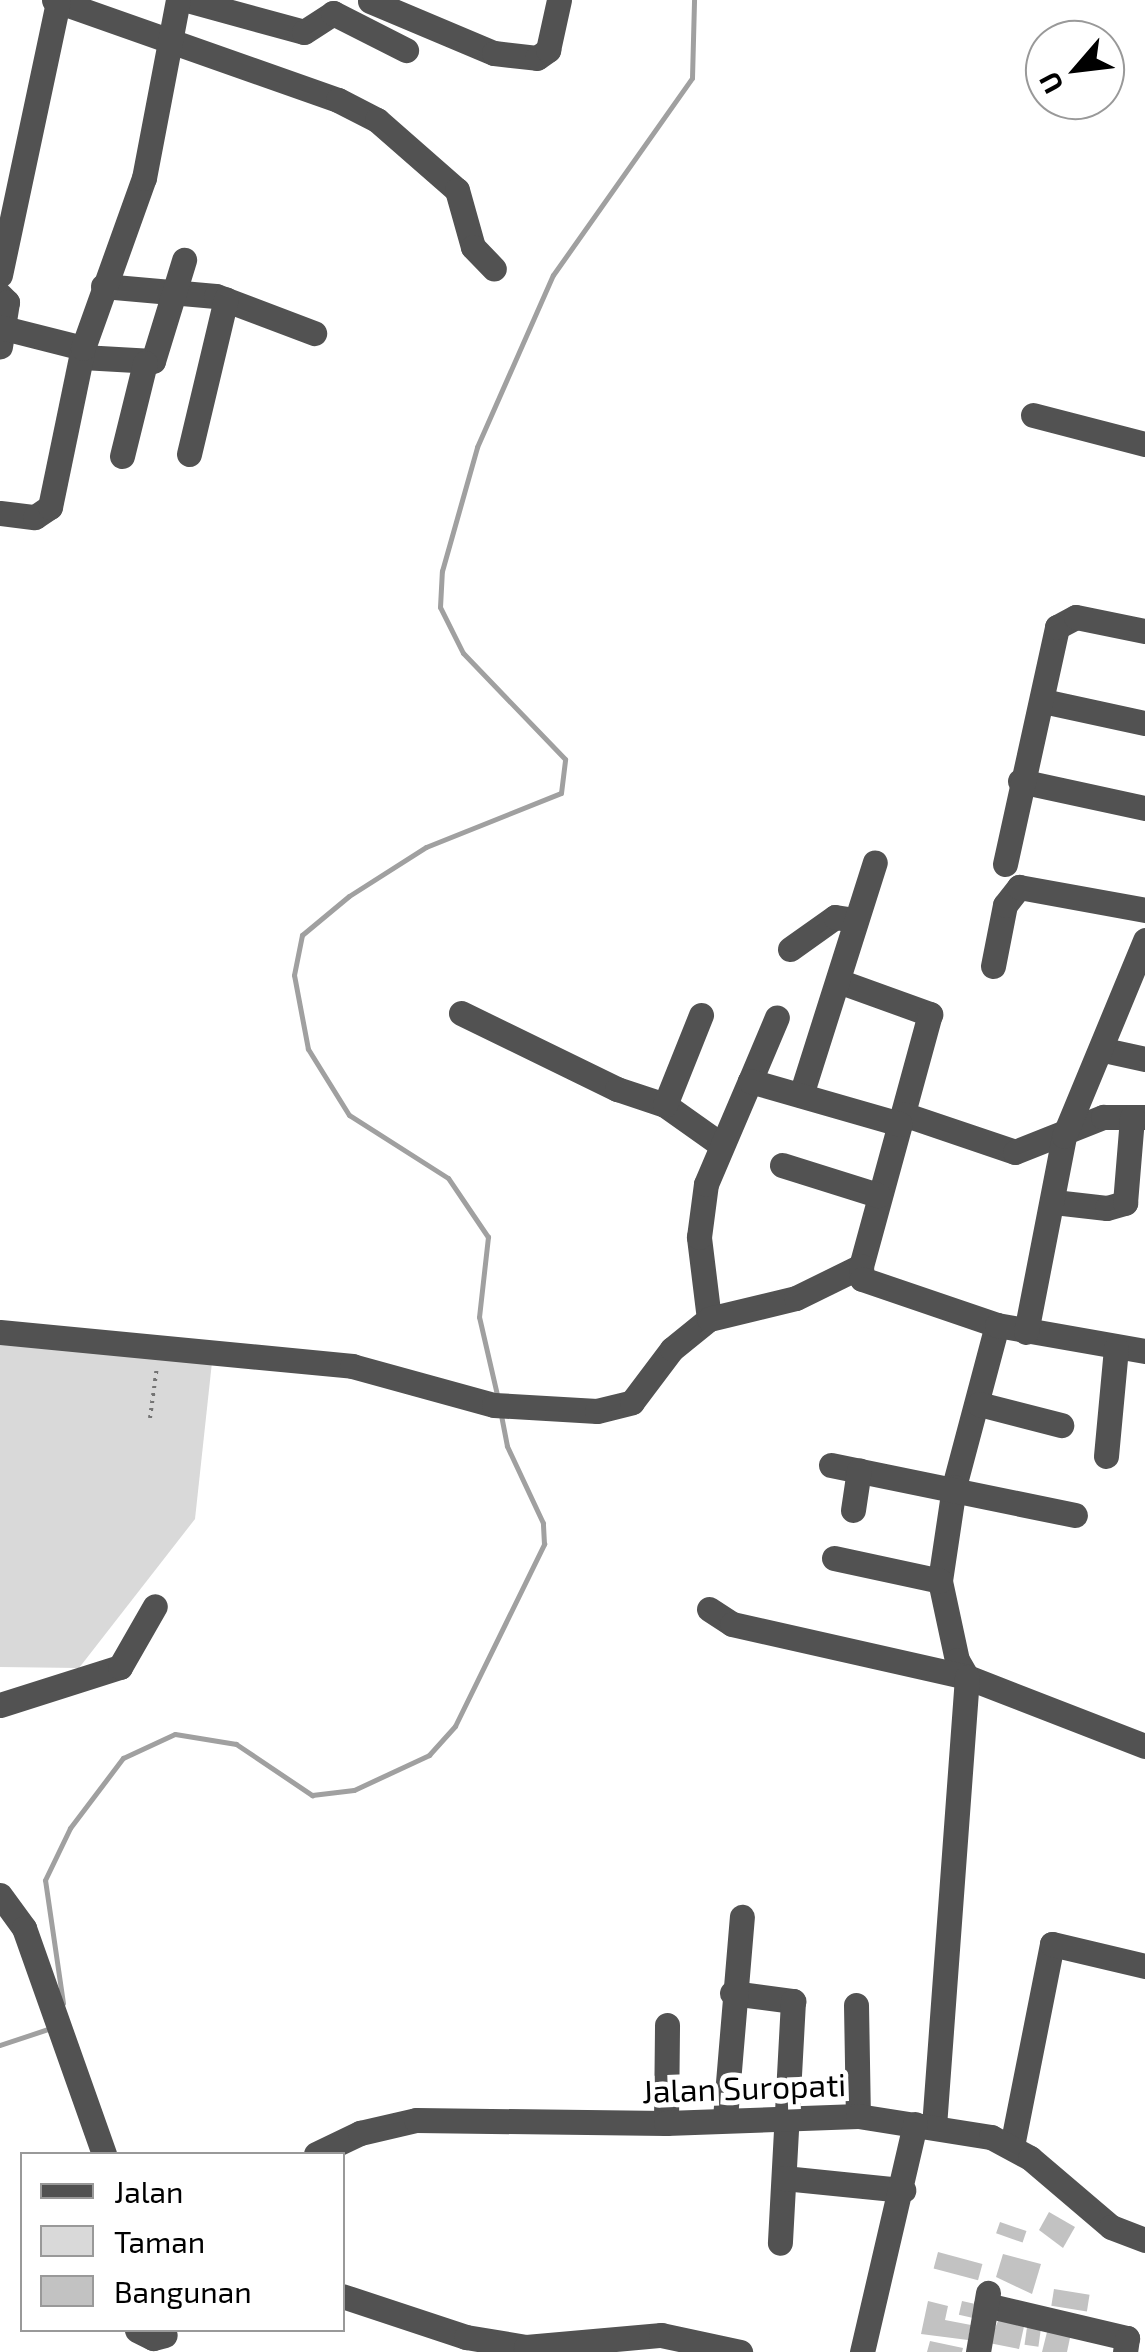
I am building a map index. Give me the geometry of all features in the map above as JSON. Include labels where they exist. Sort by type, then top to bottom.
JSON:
[{"type":"street","points":[[0,512],[34,517],[50,507],[82,353],[102,286],[144,178],[178,0]]},
{"type":"street","points":[[187,0],[304,32],[333,13],[406,50]]},
{"type":"street","points":[[370,1],[494,53],[536,58],[548,50],[559,0]]},
{"type":"street","points":[[0,275],[56,1],[338,100],[377,120],[457,190],[473,247],[494,269]]},
{"type":"street","points":[[0,295],[7,302],[1,333],[82,353],[146,363],[158,356],[184,260]]},
{"type":"street","points":[[102,286],[226,298],[314,333]]},
{"type":"street","points":[[189,454],[226,298]]},
{"type":"street","points":[[122,456],[146,363]]},
{"type":"street","points":[[1033,414],[1145,444]]},
{"type":"street","points":[[1004,864],[1020,782],[1044,701],[1061,623],[1076,617],[1145,632]]},
{"type":"street","points":[[1044,701],[1145,722]]},
{"type":"street","points":[[1020,782],[1145,808]]},
{"type":"street","points":[[800,1095],[841,982],[855,920],[875,862]]},
{"type":"street","points":[[994,966],[1006,905],[1019,887],[1145,910]]},
{"type":"street","points":[[790,950],[834,916],[855,920]]},
{"type":"street","points":[[1026,1332],[1063,1141],[1104,1050],[1145,940]]},
{"type":"street","points":[[841,982],[930,1014],[878,1195],[865,1277]]},
{"type":"street","points":[[461,1013],[616,1090],[664,1105],[720,1144]]},
{"type":"street","points":[[664,1105],[700,1016]]},
{"type":"street","points":[[709,1319],[699,1237],[706,1184],[776,1017]]},
{"type":"street","points":[[1104,1050],[1145,1059]]},
{"type":"street","points":[[750,1081],[1015,1152],[1063,1141],[1103,1117],[1135,1120],[1120,1208],[1054,1202]]},
{"type":"street","points":[[782,1165],[878,1195]]},
{"type":"street","points":[[0,1332],[352,1366],[507,1406],[598,1411],[626,1406],[672,1349],[709,1319],[865,1277],[997,1325],[1145,1351]]},
{"type":"street","points":[[862,2352],[925,2124],[967,1677],[942,1612],[940,1581],[954,1488],[997,1325]]},
{"type":"street","points":[[1106,1456],[1116,1348]]},
{"type":"street","points":[[979,1404],[1061,1426]]},
{"type":"street","points":[[831,1464],[1075,1515]]},
{"type":"street","points":[[853,1510],[859,1470]]},
{"type":"street","points":[[834,1558],[940,1581]]},
{"type":"street","points":[[0,1705],[120,1667],[155,1606]]},
{"type":"street","points":[[709,1609],[732,1624],[967,1677],[1145,1746]]},
{"type":"street","points":[[0,1895],[24,1928],[103,2152]]},
{"type":"street","points":[[725,2118],[732,1993],[742,1918]]},
{"type":"street","points":[[1012,2146],[1052,1944],[1145,1966]]},
{"type":"street","points":[[732,1993],[793,2001],[780,2243]]},
{"type":"street","points":[[856,2006],[858,2116]]},
{"type":"street","points":[[666,2025],[666,2123]]},
{"type":"street","name":"Jalan Suropati","points":[[320,2152],[360,2133],[416,2120],[666,2123],[858,2116],[925,2124],[1012,2146],[1111,2227],[1145,2240]]},
{"type":"street","points":[[784,2178],[904,2190]]},
{"type":"street","points":[[345,2297],[466,2337],[526,2350],[661,2336],[740,2352]]},
{"type":"street","points":[[978,2352],[988,2298],[1128,2338],[1124,2352]]},
{"type":"street","points":[[141,2332],[168,2339]]},
{"type":"path","points":[[150,1418],[160,1346]]},
{"type":"green space","points":[[0,1341],[212,1362],[195,1519],[79,1668],[0,1667]]},
{"type":"building","points":[[1049,2212],[1075,2227],[1063,2248],[1039,2230]]},
{"type":"building","points":[[1000,2222],[1026,2231],[1023,2242],[996,2233]]},
{"type":"building","points":[[938,2252],[982,2264],[978,2280],[934,2268]]},
{"type":"building","points":[[1003,2254],[1041,2264],[1032,2294],[996,2277]]},
{"type":"building","points":[[1054,2289],[1090,2295],[1087,2311],[1051,2306]]},
{"type":"building","points":[[928,2301],[948,2306],[945,2320],[971,2325],[968,2340],[921,2334]]},
{"type":"building","points":[[962,2301],[979,2305],[975,2318],[959,2315]]},
{"type":"building","points":[[1000,2316],[1025,2322],[1019,2349],[989,2343]]},
{"type":"building","points":[[1028,2320],[1042,2322],[1038,2347],[1025,2345]]},
{"type":"building","points":[[1048,2328],[1071,2333],[1067,2352],[1042,2352]]},
{"type":"building","points":[[930,2341],[963,2348],[962,2352],[927,2352]]},
{"type":"waterway","points":[[498,1399],[479,1317],[488,1237],[448,1178],[349,1115],[308,1049],[294,975],[302,935],[349,896],[426,847],[561,793],[565,759],[463,653],[440,607],[442,571],[477,447],[553,275],[692,78],[694,0]]},
{"type":"waterway","points":[[63,2003],[45,1880],[70,1828],[123,1758],[175,1734],[236,1744],[312,1795],[354,1790],[429,1755],[455,1726],[544,1544],[543,1523],[507,1446],[501,1415]]},
{"type":"waterway","points":[[0,2045],[51,2028]]}]
